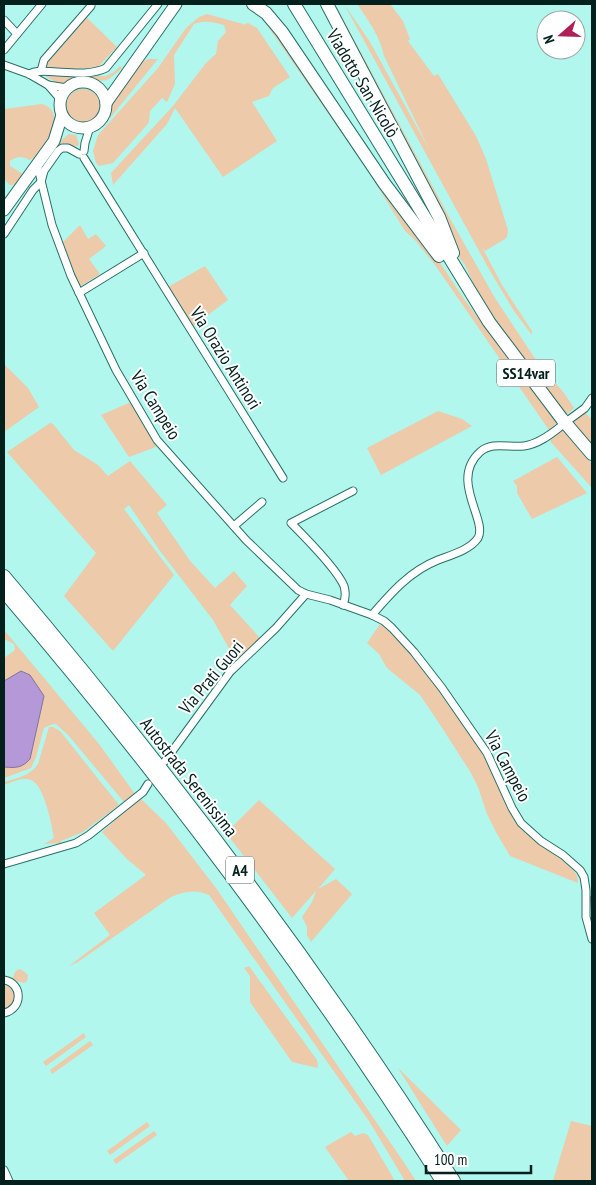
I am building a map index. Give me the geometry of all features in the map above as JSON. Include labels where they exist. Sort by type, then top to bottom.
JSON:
[{"type":"highway","points":[[253,4],[274,21],[404,212],[456,278],[467,288]]},
{"type":"highway","name":"Viadotto San Nicolò","points":[[294,4],[467,288]]},
{"type":"highway","points":[[327,4],[439,217],[452,251],[463,271],[467,288]]},
{"type":"highway","name":"SS14var","points":[[467,288],[520,365],[592,454]]},
{"type":"highway","name":"Autostrada Serenissima","points":[[4,576],[159,764],[250,884],[372,1057],[454,1181]]},
{"type":"highway","name":"Autostrada Serenissima","points":[[4,592],[145,764],[243,892],[369,1070],[442,1181]]},
{"type":"main road","points":[[4,210],[37,177],[37,164],[54,141],[69,130],[77,127],[90,127],[102,118],[106,103],[173,7],[182,4]]},
{"type":"main road","points":[[97,87],[112,82],[126,74]]},
{"type":"main road","points":[[77,127],[68,123],[62,115],[61,100],[67,88],[82,82],[90,84],[97,87],[106,103]]},
{"type":"main road","points":[[54,141],[62,115]]},
{"type":"street","points":[[4,50],[42,4]]},
{"type":"street","points":[[29,74],[41,71],[100,71],[106,68],[158,4]]},
{"type":"street","points":[[41,71],[44,60],[91,6]]},
{"type":"street","points":[[4,20],[17,34]]},
{"type":"street","points":[[4,65],[29,74],[48,85],[61,100]]},
{"type":"street","points":[[48,85],[67,88]]},
{"type":"street","points":[[4,234],[33,190],[37,177],[44,171],[60,149],[70,148],[82,154],[90,127]]},
{"type":"street","name":"Via Orazio Antinori","points":[[82,154],[283,478]]},
{"type":"street","name":"Via Campeio","points":[[37,177],[62,254],[79,293],[116,370],[157,440],[246,540],[298,590],[372,615],[392,628],[414,652],[442,688],[487,753],[512,808],[521,822],[541,841],[574,863],[584,878],[589,891],[586,917],[592,939]]},
{"type":"street","points":[[79,293],[144,253]]},
{"type":"street","points":[[570,419],[585,408],[592,398]]},
{"type":"street","points":[[372,615],[411,574],[465,548],[477,538],[480,531],[479,523],[470,499],[468,479],[470,469],[479,452],[493,446],[525,446],[546,438],[560,427]]},
{"type":"street","points":[[343,605],[346,597],[343,585],[328,564],[291,523],[353,491]]},
{"type":"street","points":[[234,526],[262,502]]},
{"type":"street","name":"Via Prati Guori","points":[[165,761],[230,672],[276,628],[306,594]]},
{"type":"street","points":[[4,864],[76,842],[90,835],[143,792],[148,784]]},
{"type":"street","points":[[4,980],[16,986],[19,995],[18,1003],[13,1010],[4,1013]]},
{"type":"street","points":[[4,1170],[9,1181]]},
{"type":"shaded area","points":[[332,4],[335,4],[448,215],[495,298],[538,363],[564,393],[574,408],[566,415],[545,390],[480,298],[465,265],[454,250]]},
{"type":"shaded area","points":[[344,4],[370,42],[429,149],[384,56],[377,35],[357,4],[390,4],[403,21],[410,39],[408,41],[434,76],[438,74],[476,136],[486,159],[508,230],[505,239],[485,251],[482,247],[502,285],[532,331],[532,335],[514,311],[490,271]]},
{"type":"shaded area","points":[[258,12],[264,17],[433,252],[464,299],[557,423],[549,430],[435,265],[415,240],[405,231],[370,174]]},
{"type":"shaded area","points":[[207,14],[242,25],[248,23],[257,28],[290,77],[273,88],[269,96],[252,102],[277,141],[223,177],[175,108],[167,124],[113,185],[111,173],[173,106],[206,63],[216,54],[218,41],[226,32],[224,25],[209,22],[194,24],[174,55],[175,84],[167,102],[162,98],[150,111],[149,122],[113,163],[99,166],[96,163],[93,151],[98,135],[158,68],[186,28],[199,17]]},
{"type":"shaded area","points":[[85,16],[117,47],[98,67],[73,69],[44,67],[70,36],[69,34]]},
{"type":"shaded area","points":[[148,59],[158,59],[110,118],[110,110],[116,95],[141,63]]},
{"type":"shaded area","points":[[120,66],[122,68],[103,81],[81,79],[62,84],[46,77],[48,75],[63,77],[106,76]]},
{"type":"shaded area","points":[[83,89],[95,94],[100,106],[95,118],[83,123],[71,118],[66,106],[71,94]]},
{"type":"shaded area","points":[[42,104],[50,109],[54,116],[52,133],[48,143],[35,157],[29,160],[19,157],[10,161],[10,166],[23,174],[17,185],[10,185],[4,179],[4,109]]},
{"type":"shaded area","points":[[69,134],[76,135],[78,146],[59,143],[42,166],[59,142]]},
{"type":"shaded area","points":[[80,225],[88,239],[96,234],[106,246],[89,259],[100,274],[78,288],[63,242]]},
{"type":"shaded area","points":[[205,266],[228,300],[193,326],[168,287]]},
{"type":"shaded area","points":[[4,364],[28,388],[39,407],[4,432]]},
{"type":"shaded area","points":[[131,402],[156,447],[129,457],[101,415]]},
{"type":"shaded area","points":[[438,411],[462,419],[472,426],[381,475],[367,448]]},
{"type":"shaded area","points":[[584,411],[592,420],[592,446],[571,422]]},
{"type":"shaded area","points":[[50,423],[53,424],[74,450],[98,465],[108,476],[130,461],[167,505],[157,513],[191,562],[215,588],[234,571],[247,586],[230,605],[260,638],[236,661],[213,620],[160,551],[129,505],[124,509],[174,575],[113,651],[64,596],[96,553],[7,452]]},
{"type":"shaded area","points":[[562,429],[592,464],[592,488],[550,441]]},
{"type":"shaded area","points":[[557,457],[587,493],[532,519],[517,493],[517,486],[513,481]]},
{"type":"shaded area","points":[[380,624],[391,632],[410,652],[477,745],[492,769],[509,811],[517,824],[568,865],[577,876],[578,883],[510,856],[487,814],[471,773],[437,720],[420,695],[387,668],[379,654],[367,643]]},
{"type":"shaded area","points":[[4,630],[99,744],[135,794],[124,802],[69,736],[56,724],[44,728],[31,768],[4,778],[4,767],[15,768],[21,671],[4,681],[4,658],[15,650],[14,644],[4,639]]},
{"type":"shaded area","points":[[21,671],[30,675],[44,696],[30,759],[19,767],[4,767],[4,681]]},
{"type":"shaded area","points":[[49,727],[60,731],[119,805],[83,832],[61,841],[61,843],[44,844],[54,838],[47,806],[40,789],[36,783],[28,779],[4,785],[4,782],[23,776],[35,768],[38,764]]},
{"type":"shaded area","points":[[140,798],[166,823],[216,888],[416,1181],[405,1181],[369,1121],[209,895],[190,892],[171,897],[78,962],[69,966],[110,935],[94,913],[146,875],[127,859],[102,832]]},
{"type":"shaded area","points":[[259,800],[335,869],[318,889],[336,879],[352,894],[311,942],[302,917],[312,902],[316,891],[292,918],[226,833]]},
{"type":"shaded area","points":[[249,966],[317,1060],[318,1068],[292,1062],[250,1002],[250,976],[244,968]]},
{"type":"shaded area","points":[[19,969],[28,975],[27,981],[24,983],[4,978],[4,976],[13,978],[15,972]]},
{"type":"shaded area","points":[[4,985],[13,990],[15,997],[12,1005],[4,1010]]},
{"type":"shaded area","points":[[84,1033],[86,1037],[46,1066],[43,1062]]},
{"type":"shaded area","points":[[90,1041],[93,1045],[52,1074],[50,1070]]},
{"type":"shaded area","points":[[398,1068],[461,1130],[447,1146]]},
{"type":"shaded area","points":[[571,1121],[592,1126],[591,1181],[553,1181]]},
{"type":"shaded area","points":[[147,1122],[150,1126],[110,1155],[107,1151]]},
{"type":"shaded area","points":[[154,1131],[157,1135],[116,1164],[113,1160]]},
{"type":"shaded area","points":[[351,1132],[355,1136],[363,1133],[368,1135],[395,1181],[349,1181],[325,1147]]},
{"type":"waterway","points":[[591,897],[592,913]]}]
